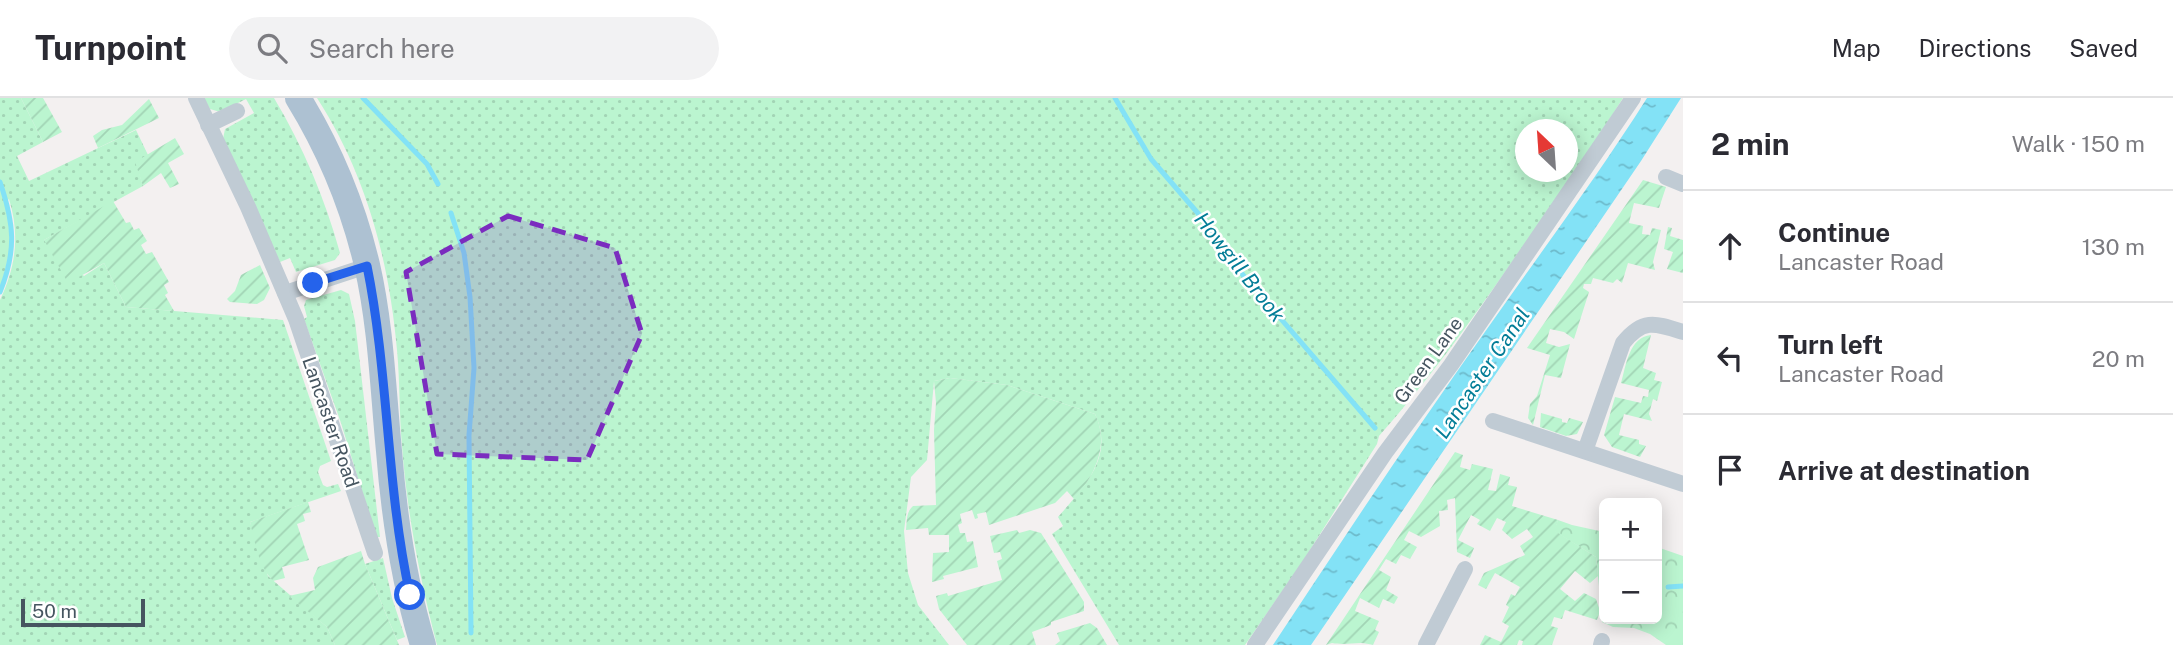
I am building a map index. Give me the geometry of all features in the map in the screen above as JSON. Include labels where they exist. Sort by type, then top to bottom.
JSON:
[{"type":"main road","name":"Lancaster Road","points":[[298,98],[336,169],[367,266],[378,334],[399,542],[423,645]]},
{"type":"street","name":"Lancaster Road","points":[[196,98],[285,293],[336,432],[375,553]]},
{"type":"street","name":"Green Lane","points":[[1255,645],[1385,453],[1451,365],[1633,98]]},
{"type":"street","points":[[208,125],[237,111]]},
{"type":"street","points":[[285,293],[367,266]]},
{"type":"street","points":[[1585,452],[1623,343],[1631,333],[1656,323],[1683,332]]},
{"type":"street","points":[[1493,421],[1513,419],[1585,452],[1683,484]]},
{"type":"street","points":[[1426,645],[1465,569]]},
{"type":"highlighted area","points":[[508,216],[615,248],[642,334],[587,460],[437,454],[406,272]]},
{"type":"green space","points":[[0,98],[21,98],[43,142],[17,156],[29,181],[136,130],[148,155],[136,162],[143,186],[44,240],[84,276],[104,263],[126,307],[283,320],[331,461],[320,466],[318,472],[323,485],[327,487],[338,484],[341,491],[250,522],[268,576],[327,627],[335,645],[0,645],[0,300],[13,263],[15,238],[9,199],[6,202],[10,246],[0,288]]},
{"type":"green space","points":[[21,98],[43,98],[62,132],[43,142]]},
{"type":"green space","points":[[204,98],[274,98],[304,154],[320,193],[340,253],[335,260],[296,272],[290,258],[280,262],[223,139],[225,129],[254,113],[246,99],[220,112],[210,109]]},
{"type":"green space","points":[[317,98],[1623,98],[1578,167],[1578,119],[1515,119],[1515,182],[1568,182],[1432,373],[1379,436],[1377,444],[1303,561],[1245,645],[1119,645],[1052,534],[1063,526],[1058,517],[1086,483],[1099,458],[1100,430],[1095,414],[1007,385],[950,378],[934,381],[927,460],[911,477],[904,531],[908,573],[918,605],[949,645],[437,645],[407,496],[397,350],[388,283],[372,219],[349,157]]},
{"type":"green space","points":[[149,99],[159,118],[98,148],[93,136],[102,130],[122,125]]},
{"type":"green space","points":[[175,138],[184,154],[168,163],[179,184],[170,188],[161,173],[143,186],[135,162]]},
{"type":"green space","points":[[1643,180],[1666,187],[1659,208],[1634,203],[1629,223],[1643,226],[1642,234],[1650,235],[1652,228],[1661,230],[1653,262],[1655,270],[1628,263],[1622,283],[1617,279],[1613,283],[1593,278],[1591,284],[1584,284],[1583,288],[1589,292],[1574,339],[1564,332],[1550,329],[1546,343],[1559,347],[1570,344],[1561,378],[1545,375],[1533,425],[1528,418],[1530,404],[1537,396],[1550,355],[1527,348]]},
{"type":"green space","points":[[113,201],[126,223],[130,222],[134,230],[139,228],[147,241],[141,245],[146,254],[152,252],[169,282],[164,285],[168,293],[165,295],[174,311],[126,307],[104,263],[68,283],[44,240]]},
{"type":"green space","points":[[1668,227],[1672,228],[1670,236],[1683,240],[1683,273],[1667,269],[1673,252],[1664,249]]},
{"type":"green space","points":[[260,265],[270,288],[264,300],[257,304],[230,302],[227,299],[235,291],[241,275]]},
{"type":"green space","points":[[341,290],[349,294],[355,321],[380,537],[376,537],[341,423],[304,319],[307,317],[304,306],[306,300]]},
{"type":"green space","points":[[1651,335],[1643,368],[1656,373],[1654,380],[1662,382],[1657,401],[1653,399],[1649,414],[1652,421],[1624,414],[1619,435],[1639,440],[1639,444],[1646,446],[1640,457],[1612,447],[1604,435],[1615,397],[1641,403],[1643,396],[1648,397],[1649,390],[1621,383],[1633,347],[1644,337]]},
{"type":"green space","points":[[950,378],[1007,385],[1095,414],[1101,437],[1094,470],[1074,499],[1067,491],[1055,503],[989,525],[986,512],[977,514],[978,518],[975,519],[972,510],[960,514],[960,533],[965,533],[967,542],[973,541],[978,567],[943,576],[944,579],[932,582],[933,553],[949,552],[949,535],[929,535],[928,528],[906,530],[909,511],[913,506],[936,505],[934,381]]},
{"type":"green space","points":[[1541,413],[1562,419],[1562,422],[1567,423],[1569,418],[1583,422],[1577,434],[1566,436],[1540,427]]},
{"type":"green space","points":[[1455,452],[1463,455],[1460,467],[1470,470],[1472,464],[1493,469],[1488,490],[1496,491],[1500,474],[1510,477],[1508,485],[1517,487],[1512,506],[1558,520],[1555,531],[1596,557],[1598,576],[1590,583],[1575,571],[1560,589],[1575,601],[1584,593],[1596,599],[1599,608],[1597,620],[1565,610],[1562,619],[1554,617],[1551,626],[1558,628],[1552,645],[1522,645],[1523,641],[1519,640],[1517,645],[1480,645],[1485,635],[1501,642],[1509,626],[1502,622],[1509,607],[1506,605],[1511,594],[1515,596],[1520,587],[1495,573],[1486,589],[1478,585],[1484,573],[1525,555],[1520,546],[1533,537],[1527,529],[1512,539],[1502,530],[1506,522],[1497,518],[1490,531],[1477,524],[1480,520],[1471,515],[1458,540],[1474,548],[1470,558],[1457,552],[1455,498],[1447,500],[1448,510],[1439,511],[1440,526],[1421,537],[1409,531],[1404,540],[1417,547],[1410,559],[1401,555],[1396,564],[1386,559],[1379,570],[1391,577],[1386,590],[1398,597],[1394,604],[1383,599],[1379,608],[1360,598],[1355,611],[1379,621],[1375,630],[1379,632],[1373,645],[1326,645]]},
{"type":"green space","points":[[308,502],[311,512],[303,514],[305,521],[297,524],[309,560],[282,567],[285,578],[273,581],[260,561],[250,522]]},
{"type":"green space","points":[[1558,520],[1599,531],[1599,586],[1596,557],[1554,531]]},
{"type":"green space","points":[[1017,530],[1019,533],[1030,530],[1041,533],[1084,602],[1084,611],[1051,622],[1051,625],[1032,632],[1036,645],[967,645],[939,609],[936,596],[947,593],[948,596],[1002,580],[997,561],[1002,559],[1000,552],[994,553],[990,536]]},
{"type":"green space","points":[[1662,549],[1683,556],[1683,645],[1666,645],[1650,634],[1634,628],[1606,624],[1662,624]]},
{"type":"green space","points":[[361,551],[399,645],[335,645],[327,627],[289,596],[315,590],[313,578],[318,567]]},
{"type":"green space","points":[[383,558],[405,637],[397,640],[365,564]]},
{"type":"green space","points":[[1090,623],[1097,628],[1107,645],[1055,645],[1060,641],[1057,633]]},
{"type":"water","name":"Lancaster Canal","points":[[1647,98],[1681,98],[1641,161],[1311,645],[1273,645],[1459,368],[1589,186]]},
{"type":"waterway","points":[[363,98],[427,164],[438,184]]},
{"type":"waterway","name":"Howgill Brook","points":[[1115,98],[1151,159],[1209,226],[1237,268],[1375,428]]},
{"type":"waterway","points":[[0,182],[12,237],[9,263],[0,292]]},
{"type":"waterway","points":[[451,213],[464,253],[470,297],[474,368],[469,435],[471,633]]},
{"type":"waterway","points":[[1668,587],[1683,586]]},
{"type":"route","points":[[313,283],[367,266],[382,361],[399,542],[410,595]]}]
